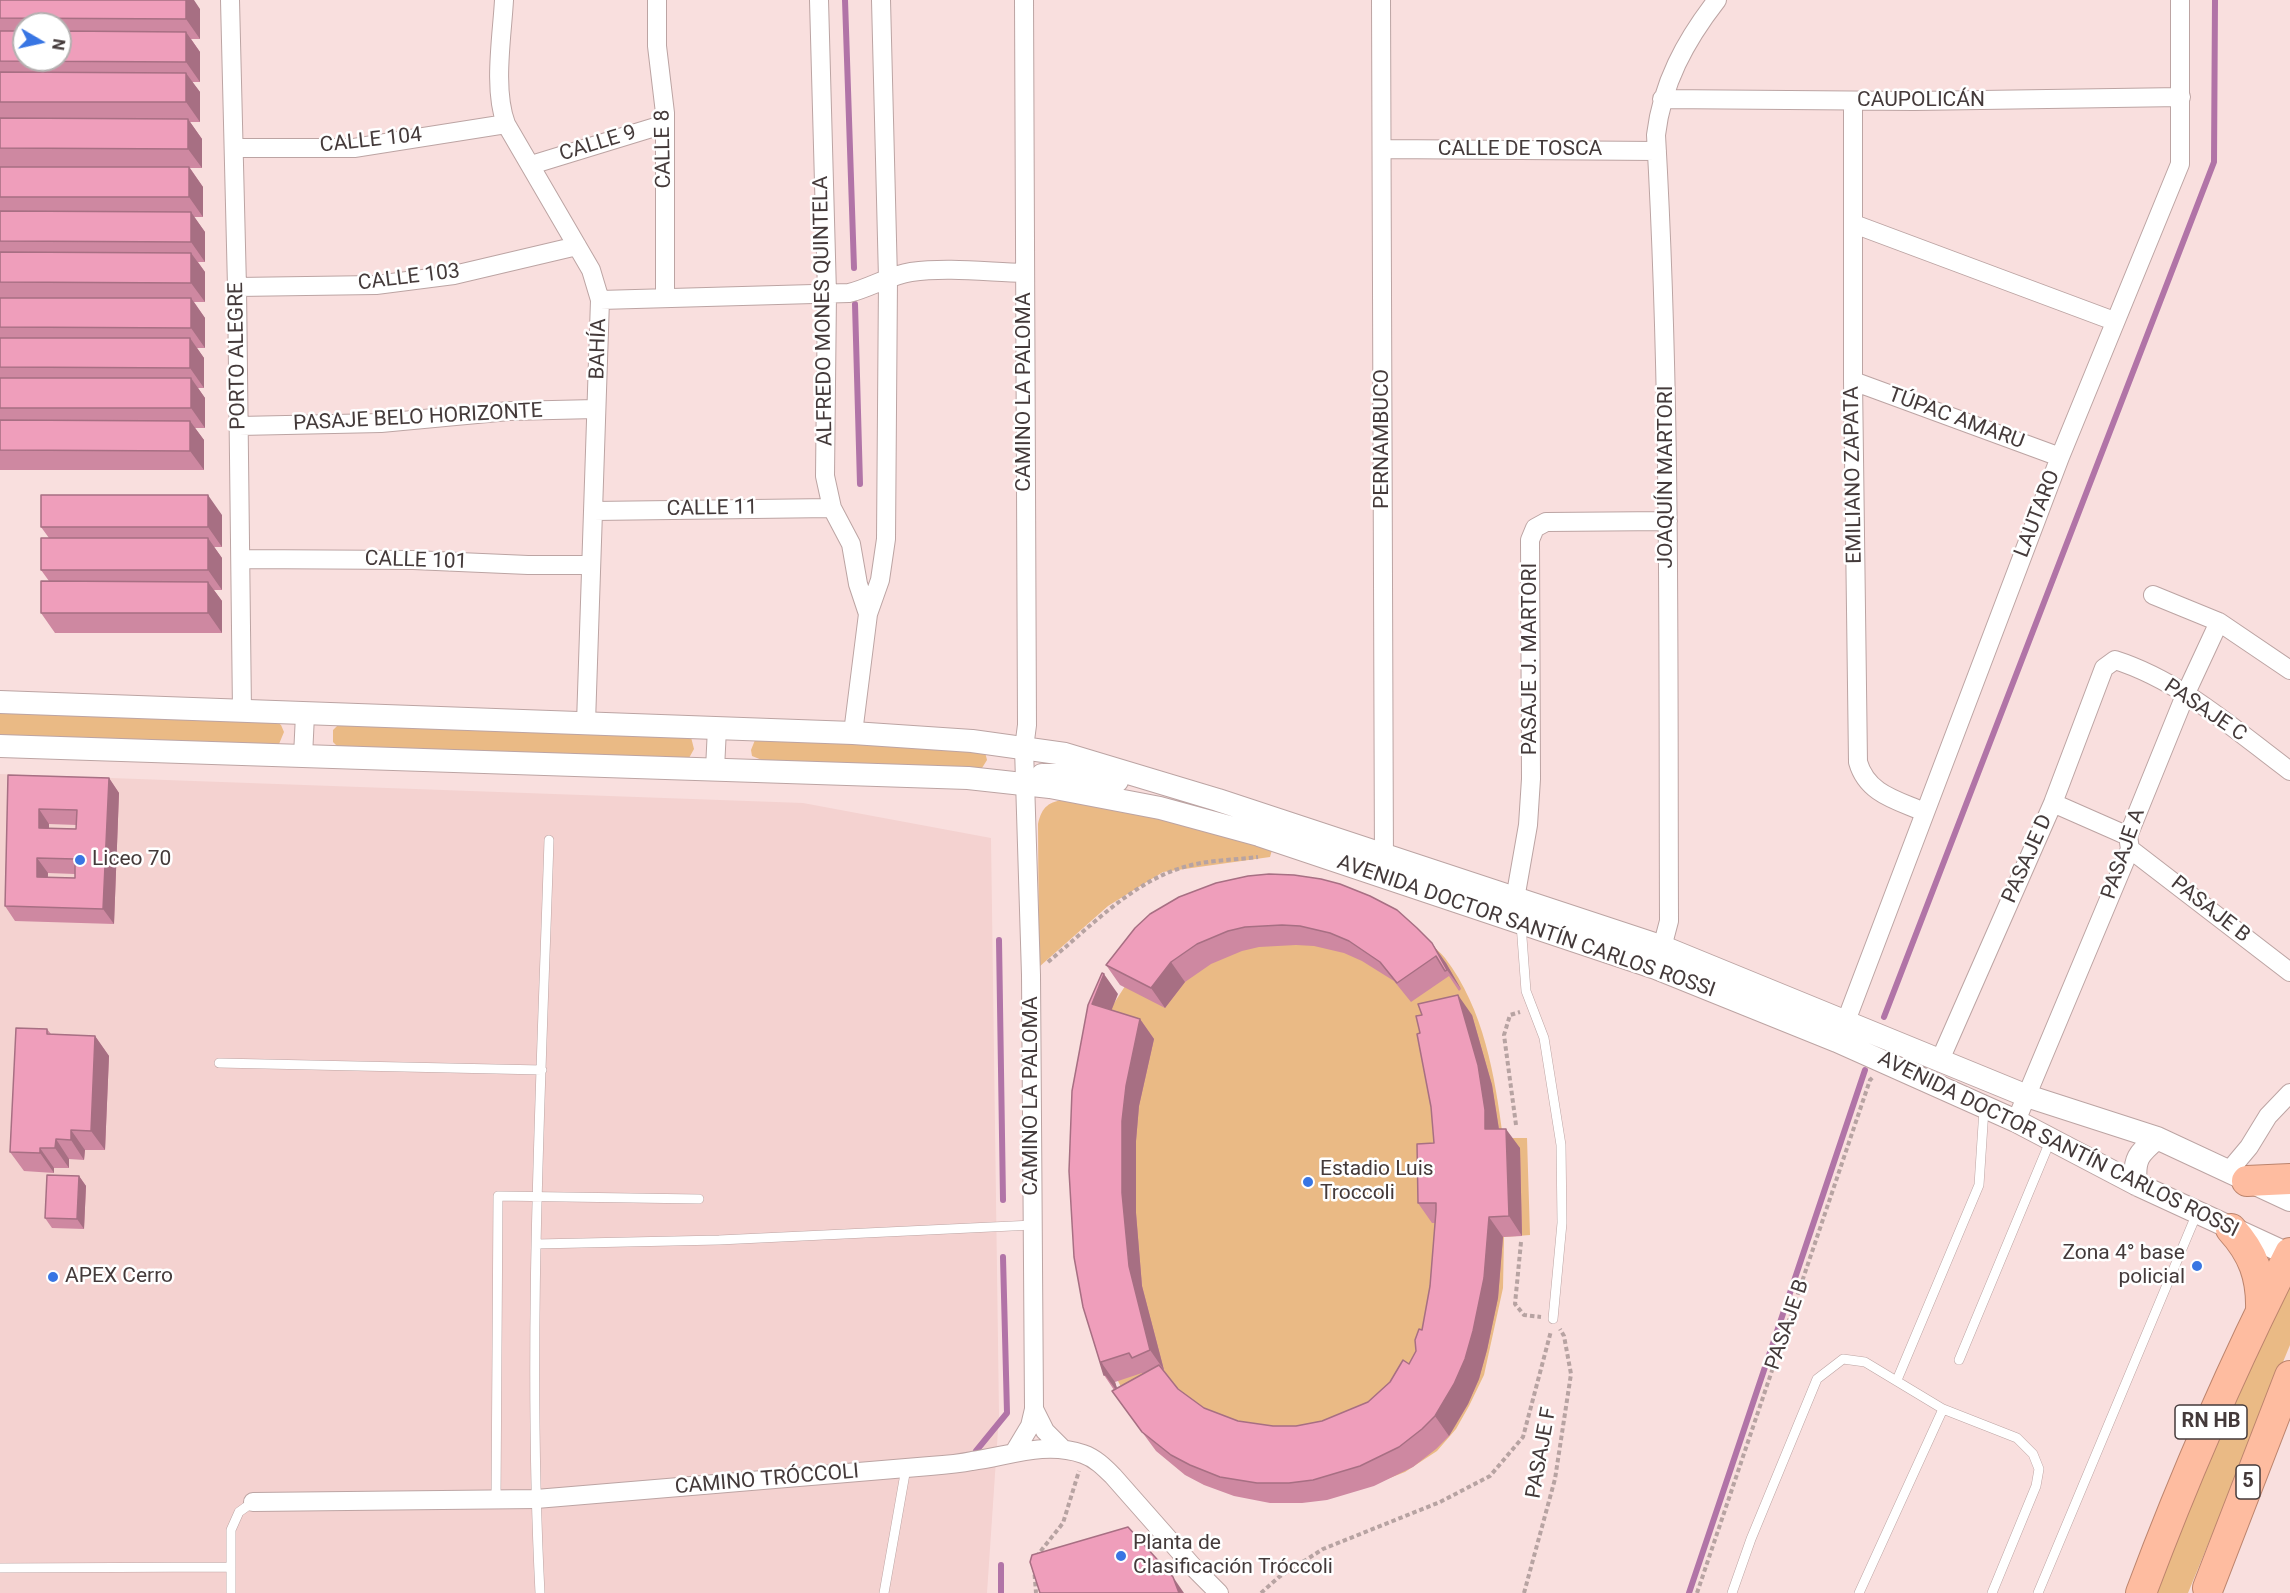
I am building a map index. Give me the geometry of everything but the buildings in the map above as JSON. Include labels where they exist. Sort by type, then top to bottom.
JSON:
[{"type":"highway","points":[[2238,1177],[2290,1179]]},
{"type":"highway","points":[[2231,1229],[2243,1242],[2256,1266],[2262,1292],[2261,1310]]},
{"type":"highway","name":"RN HB","points":[[2141,1593],[2163,1534],[2261,1310],[2290,1254]]},
{"type":"highway","name":"5","points":[[2207,1591],[2290,1376]]},
{"type":"highway","name":"RN HB","points":[[2207,1591],[2290,1419]]},
{"type":"street","name":"PORTO ALEGRE","points":[[230,0],[242,559],[242,712]]},
{"type":"street","name":"BAHÍA","points":[[504,0],[501,101],[506,124],[591,270],[600,300],[586,723]]},
{"type":"street","name":"CALLE 8","points":[[657,0],[657,46],[664,124],[665,298]]},
{"type":"street","name":"ALFREDO MONES QUINTELA","points":[[819,0],[826,293],[825,476],[832,508],[851,544],[858,584],[868,614]]},
{"type":"street","name":"ALFREDO MONES QUINTELA","points":[[853,733],[868,614],[880,580],[886,539],[888,279],[881,0]]},
{"type":"street","name":"CAMINO LA PALOMA","points":[[1015,1451],[1030,1426],[1034,1409],[1031,975],[1024,748],[1027,725],[1024,0]]},
{"type":"street","name":"PERNAMBUCO","points":[[1381,0],[1384,878]]},
{"type":"street","name":"JOAQUÍN MARTORI","points":[[1659,958],[1669,921],[1668,521],[1666,366],[1656,135],[1662,99],[1672,73],[1690,38],[1717,0]]},
{"type":"street","name":"LAUTARO","points":[[1846,1021],[2060,457],[2180,164],[2180,0]]},
{"type":"street","name":"CAUPOLICÁN","points":[[1662,99],[1853,101],[2181,97]]},
{"type":"street","name":"EMILIANO ZAPATA","points":[[1853,101],[1853,381],[1858,762],[1861,774],[1869,784],[1880,792],[1924,812]]},
{"type":"street","name":"CALLE 104","points":[[234,148],[354,148],[506,124]]},
{"type":"street","name":"CALLE 9","points":[[531,165],[664,124]]},
{"type":"street","name":"CALLE DE TOSCA","points":[[1383,149],[1657,151]]},
{"type":"street","points":[[1854,224],[2114,321]]},
{"type":"street","name":"CALLE 103","points":[[237,287],[376,285],[454,275],[577,246]]},
{"type":"street","points":[[600,300],[849,293],[867,289],[910,272],[1024,273]]},
{"type":"street","name":"TÚPAC AMARU","points":[[1853,381],[2060,457]]},
{"type":"street","name":"PASAJE BELO HORIZONTE","points":[[239,426],[381,423],[509,411],[596,410]]},
{"type":"street","name":"CALLE 11","points":[[593,511],[832,508]]},
{"type":"street","name":"PASAJE J. MARTORI","points":[[1521,924],[1515,899],[1528,825],[1531,779],[1530,540],[1535,528],[1546,522],[1668,521]]},
{"type":"street","name":"CALLE 101","points":[[242,559],[413,560],[590,565]]},
{"type":"street","points":[[2153,595],[2219,622],[2290,670]]},
{"type":"street","name":"PASAJE A","points":[[2016,1121],[2129,842],[2186,693],[2219,622]]},
{"type":"street","name":"PASAJE C","points":[[2115,660],[2129,664],[2186,693],[2290,771]]},
{"type":"street","name":"PASAJE D","points":[[1940,1060],[2053,802],[2104,668],[2115,660]]},
{"type":"street","name":"AVENIDA DOCTOR SANTÍN CARLOS ROSSI","points":[[0,702],[305,715],[853,733],[972,741],[1065,754],[1151,779],[1515,899],[1659,958],[2016,1121],[2136,1184],[2290,1254]]},
{"type":"street","points":[[303,756],[305,715]]},
{"type":"street","points":[[715,769],[717,728]]},
{"type":"street","name":"AVENIDA DOCTOR SANTÍN CARLOS ROSSI","points":[[0,746],[968,778],[1026,783],[1160,808],[1285,844],[1521,924],[1659,958],[1846,1021],[2027,1096],[2157,1138],[2290,1200]]},
{"type":"street","points":[[1026,783],[1035,777],[1049,774],[1074,775],[1128,783],[1151,779]]},
{"type":"street","name":"PASAJE B","points":[[2053,802],[2129,842],[2290,972]]},
{"type":"street","points":[[2238,1177],[2249,1147],[2268,1116],[2290,1093]]},
{"type":"street","points":[[2136,1184],[2134,1168],[2138,1156],[2157,1138]]},
{"type":"street","name":"CAMINO LA PALOMA","points":[[1034,1409],[1045,1431],[1063,1449]]},
{"type":"street","name":"CAMINO TRÓCCOLI","points":[[253,1502],[536,1499],[906,1468],[973,1461],[1015,1451],[1063,1449],[1084,1454],[1098,1462],[1195,1569],[1220,1593]]},
{"type":"lane","points":[[540,1593],[536,1499],[537,1244],[549,840]]},
{"type":"lane","points":[[1521,924],[1526,991],[1544,1038],[1561,1145],[1562,1223],[1553,1319]]},
{"type":"lane","points":[[219,1063],[542,1070]]},
{"type":"lane","points":[[1897,1380],[1979,1185],[1984,1107]]},
{"type":"lane","points":[[1959,1360],[2050,1139]]},
{"type":"lane","points":[[496,1500],[498,1196],[699,1199]]},
{"type":"lane","points":[[2038,1593],[2197,1213]]},
{"type":"lane","points":[[537,1244],[719,1240],[1033,1225]]},
{"type":"lane","points":[[1732,1593],[1751,1539],[1817,1379],[1843,1359],[1865,1362],[1943,1409],[2017,1438],[2033,1454],[2039,1469],[2036,1486],[1992,1593]]},
{"type":"lane","points":[[1859,1593],[1943,1409]]},
{"type":"lane","points":[[884,1593],[906,1468]]},
{"type":"lane","points":[[231,1593],[231,1530],[239,1512],[253,1502]]},
{"type":"lane","points":[[0,1568],[231,1567]]},
{"type":"path","points":[[1031,975],[1121,901],[1163,874],[1186,866],[1263,856],[1285,844]]},
{"type":"path","points":[[1516,1125],[1504,1035],[1510,1015],[1532,1008]]},
{"type":"path","name":"PASAJE B","points":[[1697,1593],[1870,1080],[1881,1068],[1889,1064]]},
{"type":"path","points":[[1261,1593],[1279,1577],[1323,1549],[1440,1502],[1490,1476],[1523,1437],[1545,1358],[1553,1319],[1524,1315],[1515,1304],[1521,1242]]},
{"type":"path","name":"PASAJE F","points":[[1524,1593],[1535,1561],[1555,1479],[1571,1374],[1564,1336],[1553,1319]]},
{"type":"path","points":[[1036,1593],[1033,1573],[1035,1558],[1063,1523],[1084,1454]]},
{"type":"shaded area","points":[[0,712],[277,722],[284,732],[279,744],[272,745],[0,735]]},
{"type":"shaded area","points":[[339,724],[691,737],[694,749],[689,758],[342,747],[333,742],[333,730]]},
{"type":"shaded area","points":[[759,738],[985,752],[987,760],[982,768],[976,770],[762,760],[752,756],[751,750],[755,740]]},
{"type":"shaded area","points":[[0,774],[803,803],[991,838],[999,1415],[987,1593],[0,1593]]},
{"type":"shaded area","points":[[1066,799],[1163,817],[1272,850],[1270,857],[1163,872],[1108,906],[1039,967],[1038,824],[1047,806]]},
{"type":"shaded area","name":"Estadio Luis Troccoli","points":[[1413,930],[1445,958],[1469,999],[1486,1044],[1503,1138],[1527,1138],[1530,1235],[1504,1237],[1503,1288],[1484,1375],[1469,1406],[1456,1429],[1437,1451],[1405,1472],[1377,1483],[1137,1419],[1117,1379],[1111,1008],[1145,955]]},
{"type":"shaded area","points":[[2290,1277],[2290,1345],[2188,1593],[2155,1593],[2218,1433]]},
{"type":"waterway","points":[[845,0],[854,268]]},
{"type":"waterway","points":[[1884,1017],[2214,162],[2215,0]]},
{"type":"waterway","points":[[855,304],[860,484]]},
{"type":"waterway","points":[[999,940],[1003,1200]]},
{"type":"waterway","points":[[1689,1593],[1865,1070]]},
{"type":"waterway","points":[[976,1451],[1007,1413],[1003,1257]]},
{"type":"waterway","points":[[1001,1565],[1001,1593]]},
{"type":"place","name":"Liceo 70","points":[[80,860]]},
{"type":"place","name":"Estadio Luis Troccoli","points":[[1308,1182]]},
{"type":"place","name":"Zona 4° base policial","points":[[2197,1266]]},
{"type":"place","name":"APEX Cerro","points":[[53,1277]]},
{"type":"place","name":"Planta de Clasificación Tróccoli","points":[[1121,1556]]}]
